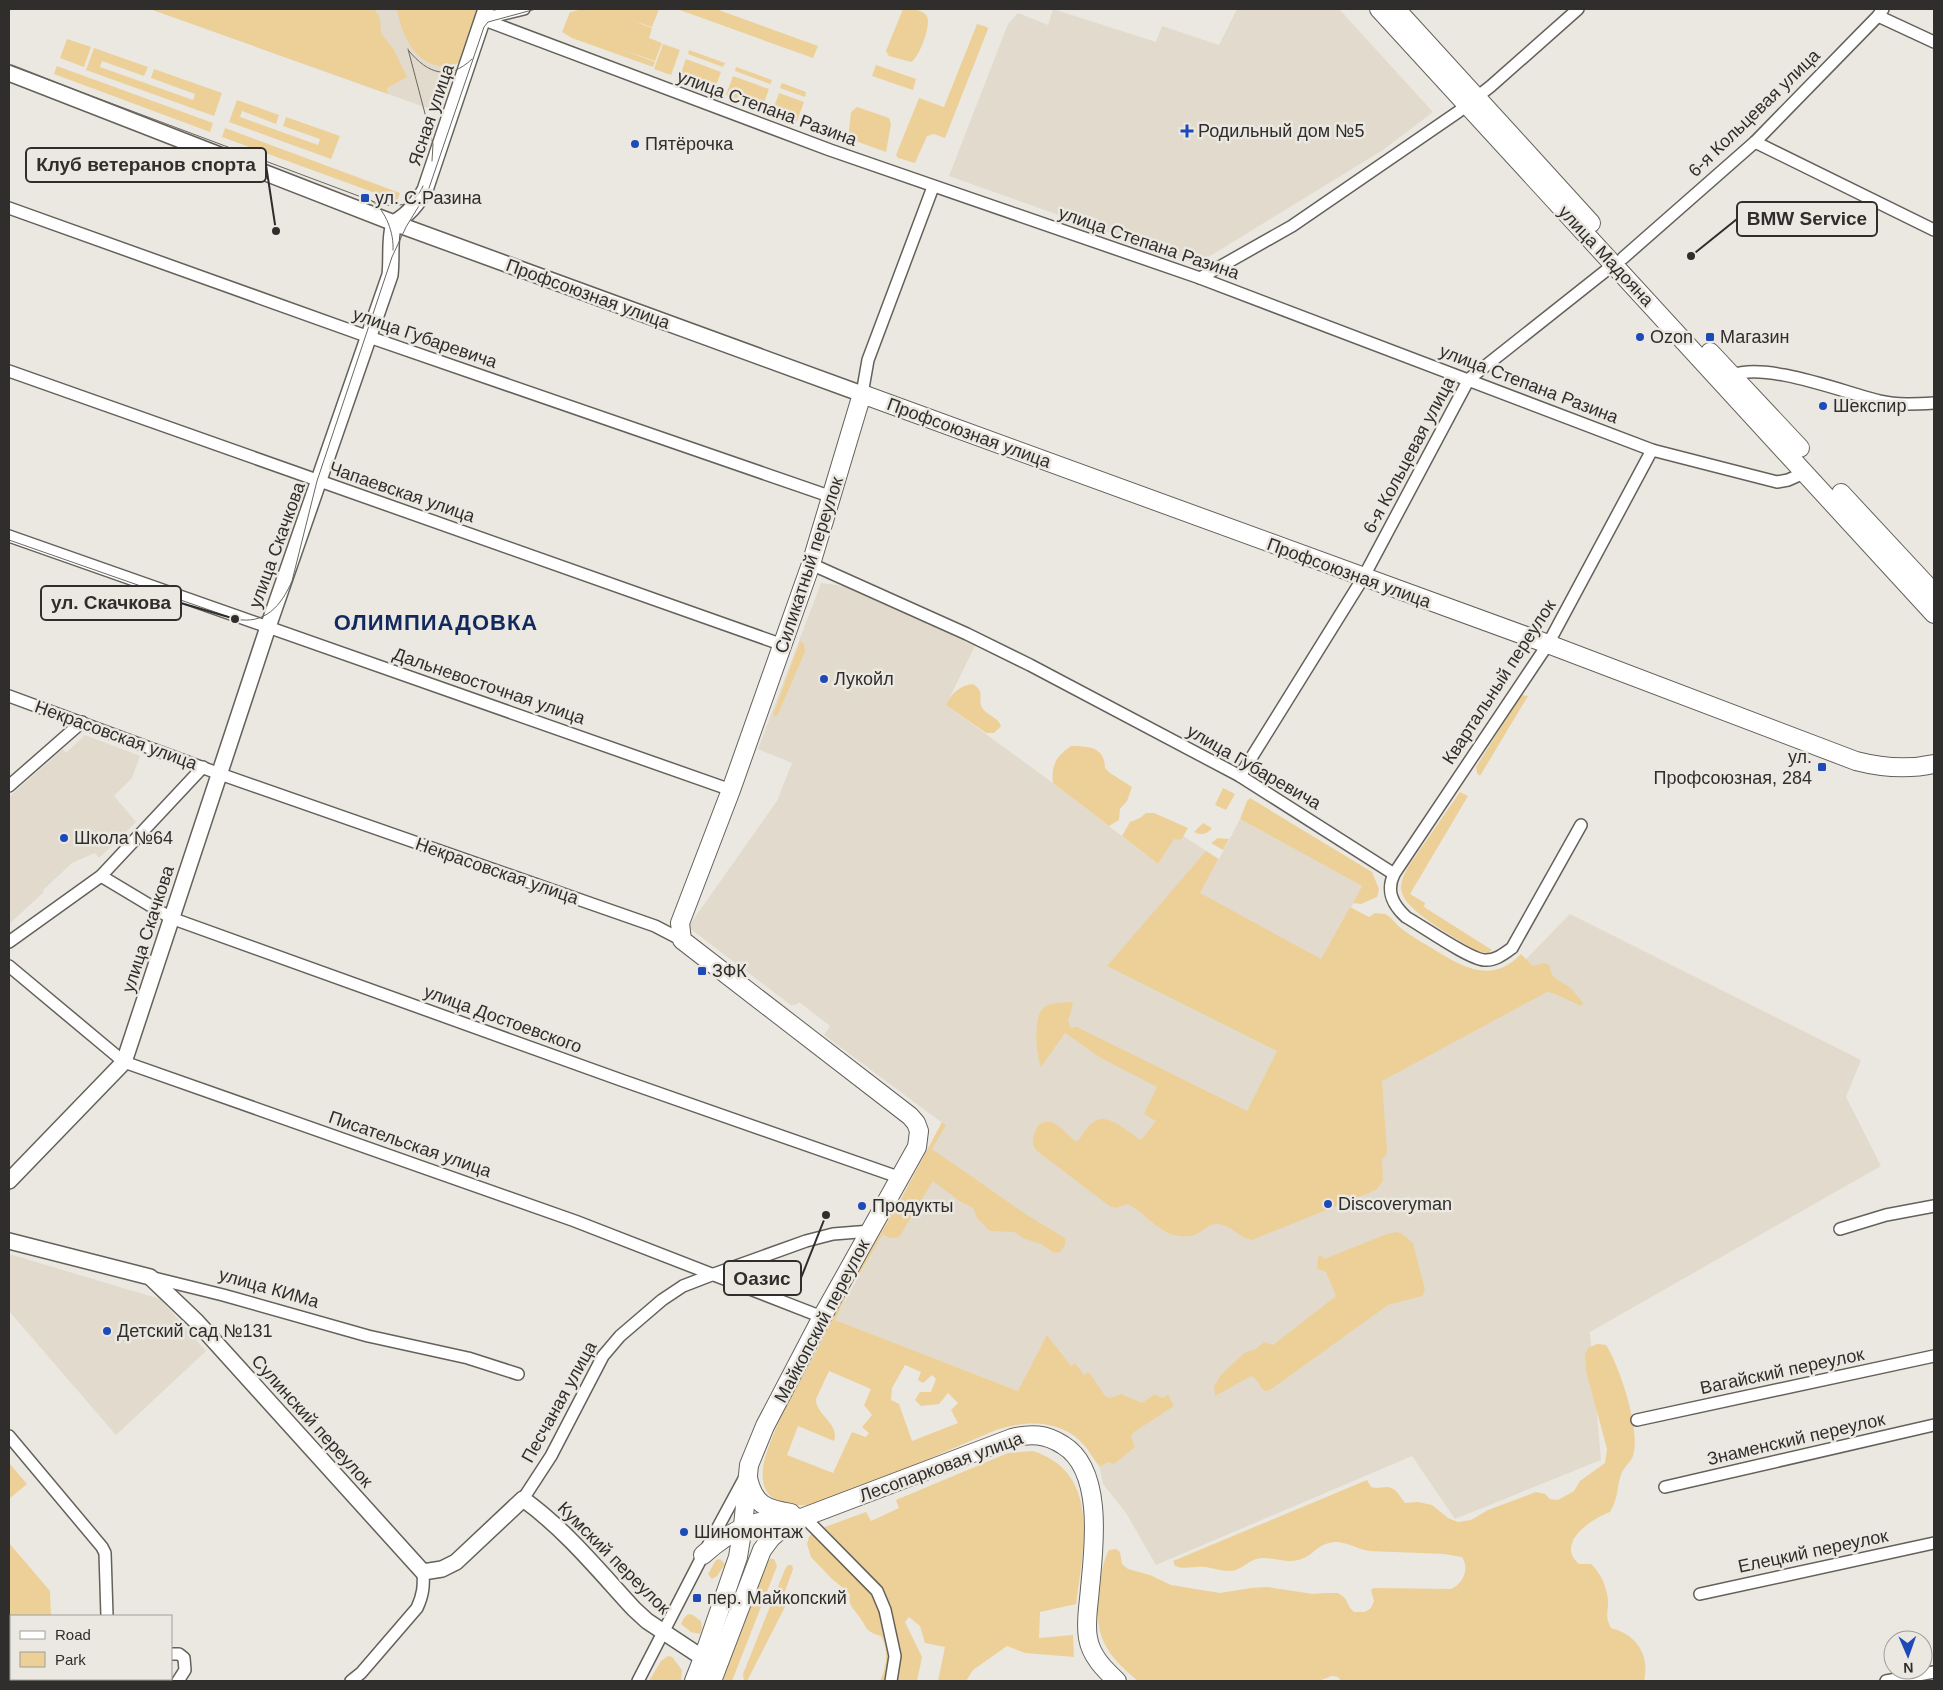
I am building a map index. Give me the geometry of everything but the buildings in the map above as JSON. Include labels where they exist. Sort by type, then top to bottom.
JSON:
[{"type":"main road","name":"улица Мадояна","points":[[1379,9],[1472,102],[1934,614]]},
{"type":"main road","name":"улица Мадояна","points":[[1396,9],[1472,102]]},
{"type":"main road","name":"улица Мадояна","points":[[1618,262],[1732,375],[1932,589]]},
{"type":"main road","name":"Силикатный переулок","points":[[682,940],[680,923],[784,645],[832,497],[862,394]]},
{"type":"main road","name":"Профсоюзная улица","points":[[862,394],[1548,644],[1856,761],[1880,767],[1900,769],[1934,764]]},
{"type":"main road","name":"Некрасовская улица","points":[[682,940],[910,1116],[919,1131],[917,1147]]},
{"type":"main road","name":"Майкопский переулок","points":[[694,1681],[733,1574],[743,1526],[747,1473],[765,1426],[822,1318],[917,1147]]},
{"type":"main road","name":"Лесопарковая улица","points":[[804,1517],[1012,1438],[1023,1435],[1043,1435],[1060,1443],[1071,1451],[1080,1464],[1091,1496],[1094,1535],[1087,1622],[1088,1640],[1099,1663],[1117,1681]]},
{"type":"main road","points":[[747,1473],[754,1495],[762,1504],[772,1510],[795,1513],[804,1517]]},
{"type":"main road","points":[[703,1555],[716,1543],[743,1526],[773,1520],[804,1517]]},
{"type":"main road","points":[[712,1681],[757,1562],[771,1538],[788,1524],[804,1517]]},
{"type":"main road","points":[[703,1555],[726,1548],[740,1547],[753,1552],[757,1562]]},
{"type":"street","points":[[484,14],[524,9]]},
{"type":"street","points":[[1200,278],[1292,226],[1472,102],[1578,9]]},
{"type":"street","points":[[1880,12],[1934,42]]},
{"type":"street","name":"6-я Кольцевая улица","points":[[1240,776],[1363,578],[1469,379],[1618,262],[1755,142],[1880,12]]},
{"type":"street","name":"улица Степана Разина","points":[[484,14],[715,108],[933,187],[1200,278],[1652,450],[1777,482],[1788,480],[1806,472]]},
{"type":"street","name":"Ясная улица","points":[[394,223],[412,210],[425,190],[484,14]]},
{"type":"street","name":"Профсоюзная улица","points":[[9,73],[394,223],[862,394]]},
{"type":"street","points":[[1755,142],[1934,230]]},
{"type":"street","name":"Силикатный переулок","points":[[862,394],[868,360],[933,187]]},
{"type":"street","name":"улица Губаревича","points":[[9,208],[369,337],[832,497]]},
{"type":"street","name":"улица Скачкова","points":[[9,1181],[124,1062],[268,627],[390,275],[392,257],[391,234],[394,223]]},
{"type":"street","name":"Чапаевская улица","points":[[9,371],[784,645]]},
{"type":"street","points":[[1732,375],[1751,371],[1780,374],[1882,401],[1914,404],[1934,403]]},
{"type":"street","name":"Квартальный переулок","points":[[1394,874],[1548,644],[1652,450]]},
{"type":"street","name":"Дальневосточная улица","points":[[9,536],[731,790]]},
{"type":"street","name":"улица Губаревича","points":[[811,564],[1030,664],[1240,776],[1394,874]]},
{"type":"street","name":"Некрасовская улица","points":[[9,696],[220,774],[655,926],[682,940]]},
{"type":"street","points":[[9,786],[82,722]]},
{"type":"street","points":[[9,942],[101,876],[203,767]]},
{"type":"street","points":[[1394,874],[1390,893],[1398,909],[1406,916],[1471,956],[1484,960],[1496,958],[1512,948],[1581,825]]},
{"type":"street","name":"улица Достоевского","points":[[101,876],[171,918],[621,1080],[901,1178]]},
{"type":"street","name":"Писательская улица","points":[[9,966],[124,1062],[565,1218],[714,1274],[822,1318]]},
{"type":"street","points":[[1840,1229],[1886,1215],[1934,1206]]},
{"type":"street","name":"Песчаная улица","points":[[423,1572],[442,1569],[456,1562],[523,1499],[551,1456],[603,1356],[620,1336],[662,1300],[683,1286],[806,1241],[833,1234],[871,1231]]},
{"type":"street","name":"улица КИМа","points":[[9,1241],[223,1294],[368,1336],[468,1358],[518,1374]]},
{"type":"street","name":"Сулинский переулок","points":[[150,1277],[197,1322],[423,1572]]},
{"type":"street","name":"Вагайский переулок","points":[[1637,1420],[1934,1356]]},
{"type":"street","name":"Знаменский переулок","points":[[1665,1486],[1934,1425]]},
{"type":"street","points":[[9,1436],[102,1547],[104,1553],[107,1615]]},
{"type":"street","name":"Майкопский переулок","points":[[638,1681],[747,1473]]},
{"type":"street","name":"Кумский переулок","points":[[523,1499],[562,1531],[634,1609],[703,1658]]},
{"type":"street","points":[[804,1517],[876,1590],[886,1610],[895,1656],[891,1681]]},
{"type":"street","name":"Елецкий переулок","points":[[1700,1594],[1934,1543]]},
{"type":"street","points":[[351,1681],[417,1608],[422,1598],[424,1586],[423,1572]]},
{"type":"street","points":[[172,1654],[179,1654],[184,1658],[185,1670],[178,1681]]},
{"type":"street","points":[[1886,1681],[1934,1672]]},
{"type":"shaded area","points":[[150,9],[469,9],[430,109]]},
{"type":"shaded area","name":"Родильный дом №5","points":[[1053,9],[1156,42],[1162,26],[1219,45],[1237,9],[1339,9],[1433,112],[1383,150],[1197,264],[949,176],[1008,24],[1018,13],[1048,25]]},
{"type":"shaded area","points":[[821,583],[843,586],[976,644],[946,705],[1053,783],[1158,864],[1174,838],[1181,840],[1183,836],[1219,859],[1240,819],[1362,886],[1351,908],[1447,964],[1483,976],[1526,959],[1570,914],[1861,1060],[1846,1097],[1881,1166],[1590,1332],[1601,1460],[1455,1519],[1412,1456],[1156,1565],[1126,1513],[1103,1484],[1100,1469],[1093,1456],[1074,1435],[1062,1428],[1048,1425],[1018,1391],[834,1320],[945,1125],[824,1035],[830,1026],[799,1002],[792,1006],[688,927],[777,801],[792,763],[758,749]]},
{"type":"shaded area","name":"Школа №64","points":[[85,735],[140,756],[132,778],[114,796],[136,822],[99,858],[95,853],[72,863],[9,924],[9,797],[63,749],[66,753]]},
{"type":"shaded area","name":"Детский сад №131","points":[[9,1254],[160,1299],[206,1351],[116,1435],[9,1311]]},
{"type":"green space","points":[[150,9],[374,9],[380,18],[381,33],[394,50],[407,77],[387,88],[388,94]]},
{"type":"green space","points":[[397,9],[479,9],[459,62],[452,66],[440,66],[422,59],[416,53],[405,37]]},
{"type":"green space","points":[[584,9],[659,9],[652,27],[631,20],[652,28],[649,38],[662,43],[655,61],[620,49],[655,62],[653,67],[572,38],[562,32],[570,12]]},
{"type":"green space","points":[[677,9],[716,9],[818,46],[813,58]]},
{"type":"green space","points":[[903,9],[921,12],[928,19],[924,40],[918,54],[911,62],[889,56],[886,51]]},
{"type":"green space","points":[[977,24],[988,29],[945,138],[934,134],[927,136],[915,163],[898,158],[896,155],[919,98],[944,107]]},
{"type":"green space","points":[[67,39],[91,47],[84,67],[60,58]]},
{"type":"green space","points":[[663,44],[680,50],[671,75],[654,69]]},
{"type":"green space","points":[[94,48],[148,67],[144,76],[102,61],[100,67],[193,100],[195,94],[151,78],[154,69],[222,93],[214,116],[86,70]]},
{"type":"green space","points":[[689,50],[725,63],[723,67],[688,54]]},
{"type":"green space","points":[[686,59],[721,72],[714,91],[679,78]]},
{"type":"green space","points":[[876,65],[916,79],[913,90],[872,76]]},
{"type":"green space","points":[[57,66],[213,123],[210,132],[54,74]]},
{"type":"green space","points":[[736,67],[772,80],[770,84],[735,71]]},
{"type":"green space","points":[[733,76],[769,89],[762,108],[726,95]]},
{"type":"green space","points":[[782,83],[806,92],[805,97],[780,88]]},
{"type":"green space","points":[[779,93],[804,102],[797,121],[772,112]]},
{"type":"green space","points":[[237,100],[279,115],[276,124],[242,111],[240,117],[318,145],[320,139],[283,126],[286,117],[340,136],[331,159],[229,122]]},
{"type":"green space","points":[[857,107],[889,118],[891,124],[886,152],[850,139],[851,112]]},
{"type":"green space","points":[[225,128],[400,193],[397,201],[222,137]]},
{"type":"green space","points":[[800,641],[804,644],[805,652],[777,716],[773,715]]},
{"type":"green space","points":[[973,684],[979,690],[983,709],[998,721],[1001,726],[994,733],[986,733],[946,705],[957,690]]},
{"type":"green space","points":[[1521,695],[1528,696],[1480,776],[1477,773],[1476,767]]},
{"type":"green space","points":[[1071,746],[1089,747],[1099,752],[1104,761],[1105,768],[1132,787],[1127,801],[1120,809],[1119,820],[1109,826],[1053,783],[1053,771],[1056,761]]},
{"type":"green space","points":[[1223,788],[1235,794],[1226,810],[1215,805]]},
{"type":"green space","points":[[1460,792],[1468,796],[1410,894],[1425,903],[1424,907],[1492,950],[1488,953],[1476,951],[1423,917],[1406,901],[1401,890],[1402,880],[1408,867]]},
{"type":"green space","points":[[1250,798],[1372,872],[1379,889],[1377,897],[1361,904],[1353,903],[1362,886],[1240,819]]},
{"type":"green space","points":[[1146,813],[1154,813],[1188,828],[1181,840],[1174,839],[1158,864],[1122,836],[1130,822]]},
{"type":"green space","points":[[1203,823],[1212,828],[1204,834],[1194,832]]},
{"type":"green space","points":[[1218,838],[1229,839],[1223,850],[1211,843]]},
{"type":"green space","points":[[1206,851],[1218,859],[1200,893],[1321,959],[1350,907],[1369,917],[1375,913],[1385,914],[1410,935],[1446,957],[1467,967],[1489,971],[1499,969],[1521,954],[1533,966],[1545,963],[1550,966],[1554,977],[1571,989],[1583,1003],[1581,1006],[1547,992],[1382,1081],[1387,1151],[1382,1159],[1383,1181],[1376,1190],[1252,1240],[1243,1237],[1228,1227],[1218,1224],[1211,1225],[1191,1236],[1181,1236],[1164,1231],[1128,1204],[1115,1208],[1108,1205],[1037,1151],[1033,1145],[1038,1125],[1044,1122],[1054,1123],[1059,1126],[1077,1142],[1092,1123],[1104,1119],[1117,1124],[1141,1140],[1156,1121],[1144,1114],[1157,1087],[1101,1058],[1065,1033],[1041,1067],[1037,1046],[1037,1028],[1043,1008],[1053,1004],[1071,1002],[1073,1004],[1068,1021],[1071,1028],[1077,1027],[1247,1111],[1277,1051],[1107,966]]},
{"type":"green space","points":[[942,1122],[946,1125],[932,1149],[1027,1215],[1065,1238],[1065,1245],[1060,1252],[1054,1253],[1041,1244],[1025,1239],[1014,1232],[990,1231],[977,1218],[973,1208],[961,1202],[933,1181],[899,1237],[889,1238],[883,1234],[858,1277],[857,1274],[902,1197]]},
{"type":"green space","points":[[1397,1232],[1413,1243],[1425,1290],[1422,1296],[1388,1305],[1270,1390],[1265,1391],[1251,1376],[1215,1396],[1214,1387],[1220,1376],[1244,1353],[1256,1349],[1264,1342],[1273,1345],[1336,1296],[1326,1272],[1317,1269],[1318,1257],[1322,1255],[1324,1259],[1387,1234]]},
{"type":"green space","points":[[846,1297],[835,1320],[1018,1391],[1047,1335],[1071,1366],[1075,1363],[1084,1375],[1089,1372],[1105,1396],[1110,1398],[1121,1394],[1142,1403],[1155,1394],[1162,1398],[1168,1395],[1174,1406],[1134,1432],[1131,1437],[1135,1447],[1114,1464],[1108,1462],[1101,1466],[1075,1436],[1065,1430],[1043,1424],[1020,1424],[996,1430],[821,1505],[792,1505],[778,1501],[765,1488],[763,1466],[765,1458],[782,1416],[841,1303]],"holes":[[[905,1365],[921,1372],[918,1380],[923,1383],[932,1375],[936,1379],[931,1392],[920,1392],[915,1400],[921,1406],[939,1404],[948,1393],[958,1403],[951,1410],[958,1423],[912,1441],[899,1404],[891,1400],[892,1388]],[[829,1371],[871,1389],[864,1405],[872,1415],[862,1427],[869,1433],[866,1437],[852,1432],[833,1473],[787,1455],[798,1426],[834,1441],[834,1429],[820,1410],[816,1399]]]},
{"type":"green space","points":[[1597,1344],[1606,1345],[1623,1383],[1632,1415],[1635,1445],[1633,1456],[1621,1475],[1610,1512],[1594,1520],[1578,1533],[1573,1540],[1571,1548],[1573,1556],[1579,1564],[1591,1564],[1601,1577],[1606,1588],[1607,1616],[1611,1628],[1628,1636],[1640,1647],[1645,1663],[1644,1681],[1341,1681],[1338,1677],[1332,1676],[1318,1681],[1138,1681],[1115,1660],[1102,1639],[1098,1615],[1102,1571],[1109,1550],[1116,1549],[1120,1552],[1122,1564],[1128,1569],[1150,1575],[1171,1585],[1220,1593],[1267,1587],[1313,1594],[1338,1593],[1345,1598],[1354,1612],[1365,1612],[1371,1608],[1374,1601],[1371,1590],[1374,1588],[1451,1589],[1455,1587],[1464,1576],[1465,1566],[1462,1557],[1444,1554],[1369,1551],[1339,1542],[1323,1545],[1308,1556],[1298,1560],[1259,1558],[1232,1571],[1205,1567],[1179,1567],[1175,1566],[1173,1561],[1367,1480],[1371,1487],[1390,1487],[1398,1493],[1405,1503],[1418,1502],[1432,1505],[1448,1518],[1458,1522],[1471,1520],[1488,1510],[1536,1492],[1545,1494],[1550,1499],[1558,1500],[1574,1491],[1580,1481],[1605,1463],[1607,1449],[1586,1371],[1585,1355],[1588,1348]]},
{"type":"green space","points":[[1033,1451],[1055,1462],[1070,1476],[1079,1495],[1083,1515],[1084,1537],[1076,1604],[1040,1612],[1039,1638],[1073,1635],[1074,1657],[1025,1653],[1007,1646],[973,1670],[966,1681],[938,1681],[945,1647],[925,1643],[920,1626],[909,1617],[905,1622],[922,1657],[917,1681],[880,1681],[886,1658],[884,1641],[881,1636],[866,1628],[851,1606],[850,1594],[811,1557],[807,1544],[809,1537],[814,1531],[866,1512],[871,1521],[899,1508],[896,1500],[1008,1453]]},
{"type":"green space","points":[[9,1463],[27,1484],[9,1499]]},
{"type":"green space","points":[[9,1543],[50,1591],[51,1615],[10,1615],[10,1628]]},
{"type":"green space","points":[[720,1559],[725,1564],[717,1576],[712,1579],[708,1574],[716,1560]]},
{"type":"green space","points":[[770,1559],[774,1559],[777,1566],[732,1681],[722,1681],[734,1643],[766,1563]]},
{"type":"green space","points":[[788,1565],[792,1565],[793,1569],[782,1600],[785,1607],[747,1681],[744,1681],[743,1674]]},
{"type":"green space","points":[[688,1614],[701,1621],[702,1628],[700,1634],[691,1632],[681,1624]]},
{"type":"green space","points":[[668,1656],[672,1657],[682,1670],[681,1681],[649,1681],[661,1661]]},
{"type":"tram line","points":[[9,540],[235,619],[255,619],[271,612],[277,606],[292,581],[317,481],[392,257],[406,227],[428,191],[484,27],[488,22],[536,9]]},
{"type":"tram line","points":[[408,49],[433,144],[432,161]]},
{"type":"tram line","points":[[409,51],[424,65],[439,72],[455,70],[472,59]]},
{"type":"tram line","points":[[9,65],[380,204],[394,206],[406,204],[416,197],[423,186]]},
{"type":"tram line","points":[[372,201],[385,216],[392,237],[393,250]]},
{"type":"place","name":"Родильный дом №5","points":[[1187,131]]},
{"type":"place","name":"Пятёрочка","points":[[635,144]]},
{"type":"place","name":"ул. С.Разина","points":[[365,198]]},
{"type":"place","name":"Клуб ветеранов спорта","points":[[276,231]]},
{"type":"place","name":"BMW Service","points":[[1691,256]]},
{"type":"place","name":"Ozon","points":[[1640,337]]},
{"type":"place","name":"Магазин","points":[[1710,337]]},
{"type":"place","name":"Шекспир","points":[[1823,406]]},
{"type":"place","name":"ул. Скачкова","points":[[235,619]]},
{"type":"place","name":"Лукойл","points":[[824,679]]},
{"type":"place","name":"ул. Профсоюзная, 284","points":[[1822,767]]},
{"type":"place","name":"Школа №64","points":[[64,838]]},
{"type":"place","name":"ЗФК","points":[[702,971]]},
{"type":"place","name":"Discoveryman","points":[[1328,1204]]},
{"type":"place","name":"Продукты","points":[[862,1206]]},
{"type":"place","name":"Оазис","points":[[826,1215]]},
{"type":"place","name":"Детский сад №131","points":[[107,1331]]},
{"type":"place","name":"Шиномонтаж","points":[[684,1532]]},
{"type":"place","name":"пер. Майкопский","points":[[697,1598]]},
{"type":"district","name":"ОЛИМПИАДОВКА","points":[[436,622]]}]
